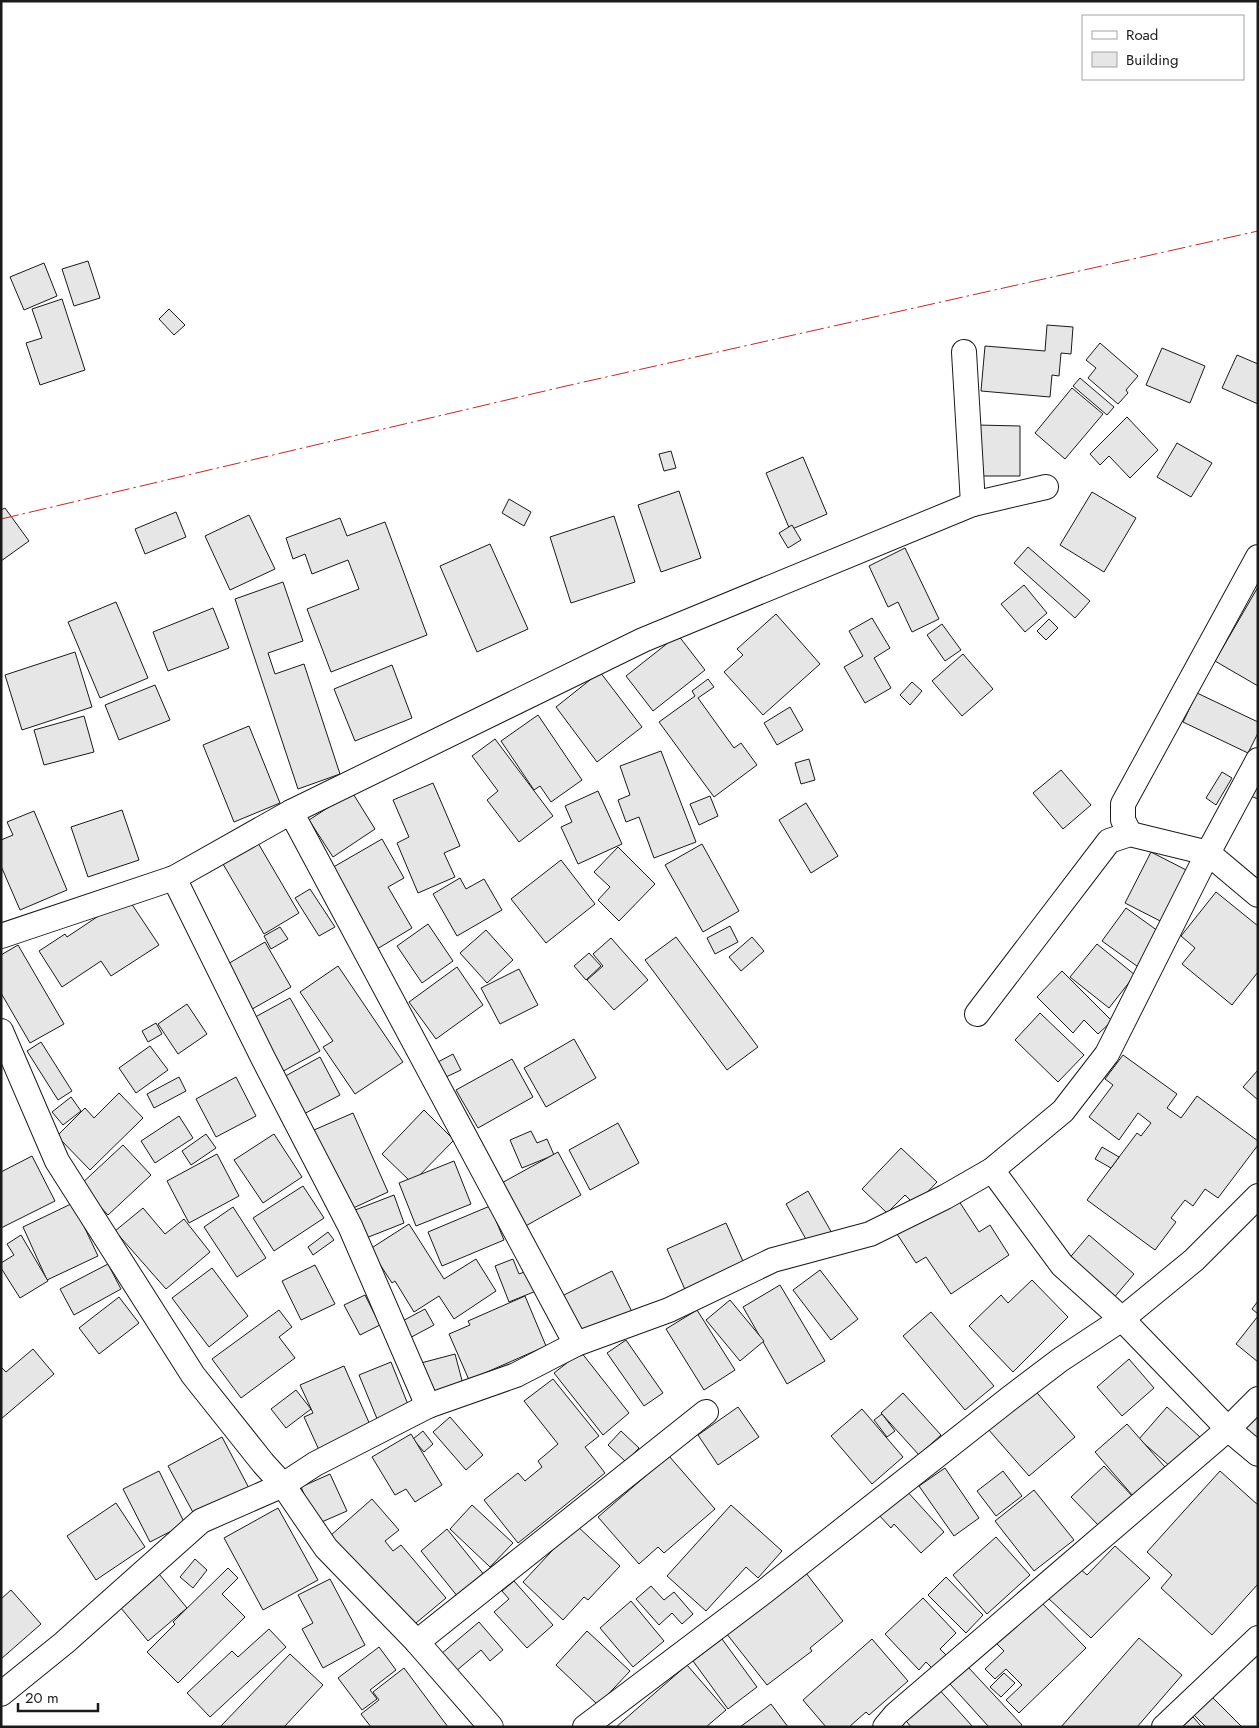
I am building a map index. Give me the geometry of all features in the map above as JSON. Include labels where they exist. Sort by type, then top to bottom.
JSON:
[{"type":"street","points":[[964,352],[973,504]]},
{"type":"street","points":[[1,936],[174,878],[291,812],[643,640],[973,504],[1046,487]]},
{"type":"street","points":[[1130,834],[1123,820],[1123,804],[1258,557]]},
{"type":"street","points":[[1,1694],[64,1643],[201,1521],[283,1485],[315,1464],[428,1406],[516,1375],[576,1344],[668,1310],[773,1260],[870,1234],[945,1198],[992,1170],[1063,1111],[1107,1054],[1208,853],[1258,760]]},
{"type":"street","points":[[291,812],[576,1344]]},
{"type":"street","points":[[977,1014],[1109,841],[1130,834],[1208,853],[1258,895]]},
{"type":"street","points":[[174,878],[263,1058],[350,1226],[428,1406]]},
{"type":"street","points":[[1,1031],[57,1161],[193,1375],[263,1463],[283,1485],[326,1548],[417,1642],[491,1727]]},
{"type":"street","points":[[992,1170],[1062,1265],[1122,1319],[1228,1428],[1258,1454]]},
{"type":"street","points":[[585,1727],[765,1591],[1053,1365],[1122,1319],[1194,1260],[1258,1196]]},
{"type":"street","points":[[885,1727],[896,1714],[1228,1428],[1258,1399]]},
{"type":"street","points":[[417,1642],[706,1412]]},
{"type":"street","points":[[1164,1727],[1258,1638]]},
{"type":"building","points":[[88,261],[100,298],[74,306],[62,269]]},
{"type":"building","points":[[44,263],[57,296],[24,310],[10,277]]},
{"type":"building","points":[[62,299],[85,370],[40,385],[26,343],[42,338],[32,309]]},
{"type":"building","points":[[169,309],[185,325],[174,335],[159,319]]},
{"type":"building","points":[[1047,325],[1073,327],[1071,354],[1061,353],[1059,376],[1052,375],[1050,397],[981,391],[985,346],[1045,351]]},
{"type":"building","points":[[1100,343],[1138,376],[1126,390],[1128,393],[1118,404],[1088,378],[1096,368],[1086,360]]},
{"type":"building","points":[[1162,348],[1205,366],[1190,403],[1146,385]]},
{"type":"building","points":[[1237,355],[1258,364],[1258,404],[1222,388]]},
{"type":"building","points":[[1080,378],[1114,407],[1107,415],[1073,386]]},
{"type":"building","points":[[1072,388],[1103,414],[1065,459],[1035,433]]},
{"type":"building","points":[[1127,417],[1158,450],[1130,478],[1109,456],[1100,465],[1090,454]]},
{"type":"building","points":[[977,425],[1020,426],[1020,476],[976,476]]},
{"type":"building","points":[[1177,443],[1212,463],[1191,497],[1157,477]]},
{"type":"building","points":[[671,451],[676,468],[664,471],[659,454]]},
{"type":"building","points":[[803,457],[827,514],[790,530],[766,473]]},
{"type":"building","points":[[679,491],[701,558],[661,572],[638,505]]},
{"type":"building","points":[[1092,492],[1136,518],[1104,572],[1060,545]]},
{"type":"building","points":[[509,499],[531,512],[524,526],[502,513]]},
{"type":"building","points":[[5,508],[29,541],[1,561],[1,510]]},
{"type":"building","points":[[176,512],[186,537],[145,554],[135,529]]},
{"type":"building","points":[[249,515],[275,569],[230,590],[205,536]]},
{"type":"building","points":[[614,516],[635,582],[571,603],[550,537]]},
{"type":"building","points":[[340,518],[347,536],[385,522],[427,635],[331,672],[307,609],[359,589],[348,560],[312,574],[305,554],[293,559],[286,538]]},
{"type":"building","points":[[792,525],[801,540],[788,548],[779,533]]},
{"type":"building","points":[[490,544],[528,629],[477,652],[440,566]]},
{"type":"building","points":[[1028,547],[1090,601],[1075,618],[1014,563]]},
{"type":"building","points":[[905,548],[939,619],[912,632],[898,602],[888,607],[869,566]]},
{"type":"building","points":[[283,582],[303,641],[268,653],[275,674],[304,664],[340,774],[298,789],[235,599]]},
{"type":"building","points":[[1024,585],[1047,613],[1025,632],[1001,604]]},
{"type":"building","points":[[1258,587],[1258,686],[1215,661]]},
{"type":"building","points":[[116,602],[148,678],[100,698],[68,622]]},
{"type":"building","points":[[213,608],[229,648],[168,671],[153,632]]},
{"type":"building","points":[[776,614],[820,664],[763,715],[724,672],[743,655],[737,649]]},
{"type":"building","points":[[872,618],[890,648],[874,658],[891,688],[865,703],[844,667],[863,656],[849,631]]},
{"type":"building","points":[[1049,619],[1058,628],[1046,640],[1037,631]]},
{"type":"building","points":[[942,624],[961,650],[945,661],[927,635]]},
{"type":"building","points":[[678,635],[705,670],[653,711],[626,676]]},
{"type":"building","points":[[75,652],[92,707],[22,730],[5,675]]},
{"type":"building","points":[[963,654],[993,689],[962,716],[932,681]]},
{"type":"building","points":[[392,665],[412,718],[355,741],[334,689]]},
{"type":"building","points":[[600,672],[642,727],[597,762],[556,707]]},
{"type":"building","points":[[708,679],[714,687],[698,698],[734,748],[741,743],[757,765],[714,797],[659,722],[695,696],[692,691]]},
{"type":"building","points":[[912,682],[922,691],[910,705],[900,695]]},
{"type":"building","points":[[155,685],[170,720],[119,740],[105,705]]},
{"type":"building","points":[[1197,693],[1258,722],[1258,733],[1248,753],[1183,722]]},
{"type":"building","points":[[790,707],[803,730],[777,745],[764,723]]},
{"type":"building","points":[[538,715],[582,780],[551,802],[540,786],[534,790],[501,741]]},
{"type":"building","points":[[84,716],[94,752],[44,765],[34,730]]},
{"type":"building","points":[[249,726],[280,803],[234,822],[203,745]]},
{"type":"building","points":[[495,739],[553,816],[519,842],[487,800],[498,791],[472,756]]},
{"type":"building","points":[[661,751],[696,842],[654,858],[639,817],[626,822],[618,800],[630,795],[620,766]]},
{"type":"building","points":[[809,759],[815,780],[801,784],[795,763]]},
{"type":"building","points":[[1061,770],[1091,805],[1063,829],[1033,793]]},
{"type":"building","points":[[1222,772],[1232,778],[1216,805],[1206,798]]},
{"type":"building","points":[[1258,776],[1258,799],[1248,795]]},
{"type":"building","points":[[433,783],[460,846],[444,853],[455,877],[418,893],[397,843],[409,837],[393,800]]},
{"type":"building","points":[[598,791],[622,844],[578,864],[561,827],[572,822],[565,806]]},
{"type":"building","points":[[352,792],[375,829],[333,857],[309,820]]},
{"type":"building","points":[[710,796],[718,816],[699,825],[690,804]]},
{"type":"building","points":[[806,803],[838,856],[811,873],[779,820]]},
{"type":"building","points":[[122,810],[139,860],[88,877],[71,827]]},
{"type":"building","points":[[34,811],[67,890],[20,910],[1,866],[1,840],[13,835],[7,822]]},
{"type":"building","points":[[382,839],[404,878],[388,887],[412,928],[377,949],[330,869]]},
{"type":"building","points":[[258,843],[299,913],[264,934],[223,864]]},
{"type":"building","points":[[702,844],[739,911],[703,932],[665,865]]},
{"type":"building","points":[[618,847],[655,884],[619,921],[598,900],[610,887],[594,872]]},
{"type":"building","points":[[1151,852],[1194,874],[1168,925],[1125,903]]},
{"type":"building","points":[[561,860],[595,904],[546,943],[511,899]]},
{"type":"building","points":[[460,878],[466,889],[484,879],[502,910],[457,936],[433,894]]},
{"type":"building","points":[[310,889],[335,927],[319,936],[295,898]]},
{"type":"building","points":[[1216,892],[1258,926],[1258,972],[1232,1005],[1182,964],[1195,948],[1181,936]]},
{"type":"building","points":[[127,897],[159,945],[111,976],[101,961],[62,987],[39,951],[65,934],[67,937]]},
{"type":"building","points":[[1126,908],[1165,936],[1141,969],[1102,941]]},
{"type":"building","points":[[428,924],[453,961],[422,983],[397,946]]},
{"type":"building","points":[[730,926],[738,942],[715,954],[707,938]]},
{"type":"building","points":[[280,927],[288,939],[271,949],[264,936]]},
{"type":"building","points":[[486,930],[513,960],[487,983],[460,953]]},
{"type":"building","points":[[676,937],[758,1047],[727,1070],[645,960]]},
{"type":"building","points":[[752,937],[764,951],[741,971],[729,957]]},
{"type":"building","points":[[611,938],[648,980],[614,1010],[587,980],[603,966],[593,954]]},
{"type":"building","points":[[265,942],[291,987],[247,1012],[221,968]]},
{"type":"building","points":[[1097,944],[1135,975],[1109,1008],[1070,977]]},
{"type":"building","points":[[18,945],[64,1024],[30,1043],[1,993],[1,955]]},
{"type":"building","points":[[589,953],[601,966],[586,980],[574,966]]},
{"type":"building","points":[[338,966],[403,1062],[355,1094],[323,1047],[333,1041],[300,992]]},
{"type":"building","points":[[457,967],[483,1005],[436,1039],[409,1002]]},
{"type":"building","points":[[519,969],[538,1005],[500,1024],[481,988]]},
{"type":"building","points":[[1062,971],[1112,1021],[1098,1034],[1084,1020],[1073,1033],[1037,997]]},
{"type":"building","points":[[290,998],[320,1051],[278,1074],[248,1021]]},
{"type":"building","points":[[187,1004],[207,1034],[178,1054],[158,1024]]},
{"type":"building","points":[[1040,1013],[1084,1055],[1058,1082],[1015,1040]]},
{"type":"building","points":[[156,1023],[162,1034],[148,1042],[142,1031]]},
{"type":"building","points":[[574,1039],[596,1078],[546,1107],[524,1068]]},
{"type":"building","points":[[41,1042],[72,1091],[58,1100],[27,1051]]},
{"type":"building","points":[[150,1046],[168,1070],[136,1093],[119,1068]]},
{"type":"building","points":[[453,1054],[461,1070],[446,1077],[438,1062]]},
{"type":"building","points":[[1123,1055],[1177,1094],[1167,1108],[1181,1118],[1197,1096],[1258,1141],[1258,1145],[1218,1198],[1205,1189],[1193,1206],[1185,1200],[1171,1218],[1176,1222],[1155,1250],[1087,1200],[1137,1133],[1141,1136],[1151,1123],[1138,1113],[1119,1140],[1089,1117],[1113,1085],[1105,1079]]},
{"type":"building","points":[[320,1057],[340,1095],[300,1116],[280,1079]]},
{"type":"building","points":[[512,1059],[533,1097],[478,1128],[456,1090]]},
{"type":"building","points":[[1258,1070],[1258,1100],[1243,1087]]},
{"type":"building","points":[[179,1077],[186,1091],[154,1108],[147,1094]]},
{"type":"building","points":[[236,1077],[256,1116],[216,1137],[196,1099]]},
{"type":"building","points":[[119,1093],[143,1118],[90,1170],[57,1136],[85,1108],[94,1118]]},
{"type":"building","points":[[71,1097],[81,1111],[63,1125],[52,1112]]},
{"type":"building","points":[[424,1110],[454,1140],[412,1183],[382,1154]]},
{"type":"building","points":[[353,1113],[388,1192],[349,1210],[314,1130]]},
{"type":"building","points":[[179,1116],[193,1138],[155,1163],[141,1141]]},
{"type":"building","points":[[618,1123],[639,1163],[590,1190],[569,1150]]},
{"type":"building","points":[[531,1131],[537,1143],[547,1139],[554,1155],[522,1168],[510,1140]]},
{"type":"building","points":[[206,1134],[216,1148],[191,1165],[182,1151]]},
{"type":"building","points":[[274,1134],[302,1177],[263,1203],[234,1160]]},
{"type":"building","points":[[123,1145],[151,1175],[108,1215],[80,1185]]},
{"type":"building","points":[[1102,1147],[1119,1157],[1111,1168],[1095,1159]]},
{"type":"building","points":[[901,1148],[937,1182],[915,1205],[905,1195],[887,1213],[862,1189]]},
{"type":"building","points":[[558,1152],[581,1195],[522,1228],[498,1185]]},
{"type":"building","points":[[217,1154],[239,1196],[189,1223],[167,1181]]},
{"type":"building","points":[[32,1156],[55,1201],[1,1228],[1,1172]]},
{"type":"building","points":[[454,1161],[471,1204],[416,1226],[399,1183]]},
{"type":"building","points":[[303,1186],[324,1218],[274,1251],[253,1218]]},
{"type":"building","points":[[808,1191],[833,1235],[811,1248],[786,1204]]},
{"type":"building","points":[[394,1195],[404,1223],[361,1240],[350,1212]]},
{"type":"building","points":[[955,1195],[979,1232],[990,1225],[1009,1255],[951,1294],[926,1257],[916,1263],[897,1234]]},
{"type":"building","points":[[73,1203],[98,1256],[47,1280],[23,1227]]},
{"type":"building","points":[[490,1206],[504,1240],[442,1266],[428,1232]]},
{"type":"building","points":[[233,1207],[266,1258],[237,1277],[204,1227]]},
{"type":"building","points":[[143,1208],[165,1234],[184,1219],[210,1252],[166,1289],[115,1231]]},
{"type":"building","points":[[726,1223],[746,1268],[687,1294],[667,1249]]},
{"type":"building","points":[[409,1224],[444,1279],[476,1259],[496,1291],[454,1319],[439,1296],[414,1312],[395,1281],[392,1283],[370,1249]]},
{"type":"building","points":[[328,1232],[334,1240],[313,1255],[308,1247]]},
{"type":"building","points":[[21,1235],[48,1281],[20,1298],[1,1268],[1,1263],[14,1255],[7,1244]]},
{"type":"building","points":[[1089,1235],[1134,1274],[1112,1300],[1067,1261]]},
{"type":"building","points":[[513,1259],[519,1274],[532,1269],[541,1289],[509,1302],[495,1266]]},
{"type":"building","points":[[108,1264],[121,1289],[74,1315],[60,1289]]},
{"type":"building","points":[[315,1265],[335,1304],[301,1320],[282,1281]]},
{"type":"building","points":[[212,1268],[248,1316],[209,1347],[172,1298]]},
{"type":"building","points":[[820,1270],[858,1319],[831,1340],[793,1290]]},
{"type":"building","points":[[612,1271],[633,1314],[579,1341],[558,1298]]},
{"type":"building","points":[[1032,1280],[1068,1317],[1013,1372],[969,1326],[1001,1295],[1008,1303]]},
{"type":"building","points":[[780,1285],[825,1361],[787,1384],[743,1307]]},
{"type":"building","points":[[365,1295],[380,1325],[360,1335],[344,1305]]},
{"type":"building","points":[[525,1296],[546,1346],[469,1380],[449,1334],[470,1325],[468,1321]]},
{"type":"building","points":[[119,1297],[139,1323],[99,1354],[79,1328]]},
{"type":"building","points":[[730,1300],[764,1341],[740,1361],[706,1320]]},
{"type":"building","points":[[1258,1301],[1258,1314],[1252,1309]]},
{"type":"building","points":[[425,1309],[434,1325],[404,1341],[395,1325]]},
{"type":"building","points":[[279,1310],[292,1327],[279,1337],[295,1358],[241,1398],[212,1359]]},
{"type":"building","points":[[697,1310],[735,1370],[704,1390],[666,1329]]},
{"type":"building","points":[[931,1312],[994,1386],[965,1410],[903,1336]]},
{"type":"building","points":[[1258,1316],[1258,1362],[1236,1344]]},
{"type":"building","points":[[626,1340],[663,1393],[644,1406],[607,1353]]},
{"type":"building","points":[[33,1349],[54,1374],[1,1419],[1,1367],[6,1372]]},
{"type":"building","points":[[581,1352],[629,1413],[603,1435],[554,1373]]},
{"type":"building","points":[[455,1354],[464,1388],[430,1397],[421,1363]]},
{"type":"building","points":[[1129,1359],[1154,1388],[1122,1416],[1097,1387]]},
{"type":"building","points":[[391,1362],[411,1412],[380,1426],[359,1375]]},
{"type":"building","points":[[344,1366],[371,1427],[319,1450],[304,1417],[313,1413],[300,1385]]},
{"type":"building","points":[[553,1379],[599,1436],[585,1447],[605,1473],[518,1543],[484,1500],[518,1473],[525,1481],[542,1467],[538,1461],[558,1444],[524,1401]]},
{"type":"building","points":[[1032,1387],[1075,1437],[1029,1476],[988,1429]]},
{"type":"building","points":[[296,1390],[311,1409],[286,1428],[271,1409]]},
{"type":"building","points":[[903,1393],[941,1435],[919,1455],[881,1413]]},
{"type":"building","points":[[738,1407],[759,1437],[718,1465],[698,1435]]},
{"type":"building","points":[[1167,1407],[1200,1437],[1172,1468],[1139,1439]]},
{"type":"building","points":[[862,1409],[903,1457],[872,1484],[831,1436]]},
{"type":"building","points":[[1258,1411],[1258,1441],[1243,1425]]},
{"type":"building","points":[[882,1414],[895,1431],[887,1437],[874,1420]]},
{"type":"building","points":[[450,1417],[483,1455],[466,1470],[433,1432]]},
{"type":"building","points":[[1127,1424],[1165,1467],[1133,1496],[1095,1452]]},
{"type":"building","points":[[423,1431],[433,1444],[424,1452],[413,1439]]},
{"type":"building","points":[[621,1431],[639,1448],[626,1462],[608,1445]]},
{"type":"building","points":[[411,1434],[442,1485],[415,1502],[406,1489],[395,1495],[372,1457]]},
{"type":"building","points":[[222,1437],[250,1490],[196,1518],[168,1466]]},
{"type":"building","points":[[669,1456],[715,1509],[664,1553],[658,1547],[639,1564],[598,1517]]},
{"type":"building","points":[[1104,1466],[1135,1499],[1102,1529],[1071,1497]]},
{"type":"building","points":[[945,1468],[979,1518],[954,1536],[919,1486]]},
{"type":"building","points":[[159,1471],[185,1524],[150,1542],[123,1489]]},
{"type":"building","points":[[1003,1471],[1022,1496],[996,1516],[977,1491]]},
{"type":"building","points":[[1220,1471],[1258,1505],[1258,1584],[1212,1635],[1161,1588],[1172,1575],[1147,1552]]},
{"type":"building","points":[[330,1474],[347,1511],[317,1524],[301,1487]]},
{"type":"building","points":[[905,1489],[944,1532],[921,1553],[894,1524],[891,1528],[878,1514]]},
{"type":"building","points":[[1034,1490],[1074,1540],[1034,1571],[995,1521]]},
{"type":"building","points":[[372,1499],[399,1530],[385,1541],[393,1551],[401,1545],[446,1598],[410,1628],[330,1536]]},
{"type":"building","points":[[116,1503],[145,1547],[96,1580],[67,1536]]},
{"type":"building","points":[[472,1505],[513,1543],[490,1567],[450,1529]]},
{"type":"building","points":[[731,1505],[782,1551],[758,1578],[746,1567],[706,1611],[667,1576]]},
{"type":"building","points":[[278,1508],[318,1580],[263,1610],[224,1538]]},
{"type":"building","points":[[576,1525],[620,1566],[588,1600],[584,1597],[563,1620],[523,1582]]},
{"type":"building","points":[[447,1529],[485,1576],[458,1597],[421,1551]]},
{"type":"building","points":[[996,1537],[1030,1575],[987,1614],[953,1575]]},
{"type":"building","points":[[1115,1546],[1150,1578],[1091,1638],[1048,1598],[1077,1566],[1087,1575]]},
{"type":"building","points":[[195,1559],[207,1570],[193,1588],[180,1577]]},
{"type":"building","points":[[228,1568],[238,1578],[222,1594],[245,1617],[178,1683],[147,1652],[175,1624],[173,1622]]},
{"type":"building","points":[[155,1569],[187,1608],[148,1641],[116,1602]]},
{"type":"building","points":[[806,1573],[843,1621],[810,1648],[812,1651],[767,1685],[726,1633]]},
{"type":"building","points":[[946,1577],[983,1615],[966,1633],[928,1595]]},
{"type":"building","points":[[330,1579],[365,1645],[323,1668],[302,1629],[313,1623],[298,1595]]},
{"type":"building","points":[[514,1581],[553,1625],[527,1648],[494,1612],[509,1599],[502,1591]]},
{"type":"building","points":[[651,1586],[664,1600],[674,1592],[693,1614],[682,1624],[672,1613],[659,1625],[636,1599]]},
{"type":"building","points":[[11,1590],[41,1624],[1,1659],[1,1599]]},
{"type":"building","points":[[923,1598],[956,1633],[940,1649],[949,1658],[935,1671],[926,1662],[919,1670],[885,1634]]},
{"type":"building","points":[[631,1601],[664,1641],[633,1667],[600,1628]]},
{"type":"building","points":[[1040,1601],[1086,1648],[1019,1713],[1006,1700],[1022,1685],[1006,1669],[995,1679],[985,1669],[1004,1651],[996,1643]]},
{"type":"building","points":[[479,1622],[503,1650],[490,1661],[481,1650],[456,1671],[441,1654]]},
{"type":"building","points":[[269,1629],[286,1647],[210,1717],[187,1693],[232,1651],[238,1657]]},
{"type":"building","points":[[587,1631],[630,1671],[598,1705],[556,1665]]},
{"type":"building","points":[[1139,1638],[1182,1675],[1137,1727],[1061,1727]]},
{"type":"building","points":[[722,1639],[757,1687],[728,1709],[693,1661]]},
{"type":"building","points":[[872,1639],[908,1681],[869,1715],[866,1712],[849,1727],[826,1727],[803,1700]]},
{"type":"building","points":[[379,1647],[396,1670],[370,1690],[377,1699],[362,1710],[338,1678]]},
{"type":"building","points":[[290,1654],[323,1685],[284,1727],[220,1727]]},
{"type":"building","points":[[687,1665],[726,1710],[706,1727],[616,1727]]},
{"type":"building","points":[[968,1667],[1022,1725],[1020,1727],[989,1727],[950,1684]]},
{"type":"building","points":[[404,1668],[448,1727],[371,1727],[361,1714],[379,1700],[373,1692]]},
{"type":"building","points":[[1004,1673],[1015,1683],[1001,1697],[990,1687]]},
{"type":"building","points":[[937,1687],[973,1727],[911,1727],[903,1717]]},
{"type":"building","points":[[1210,1695],[1242,1727],[1206,1727],[1192,1713]]},
{"type":"building","points":[[771,1704],[788,1727],[740,1727]]},
{"type":"building","points":[[1193,1717],[1202,1727],[1182,1727]]},
{"type":"power","points":[[1,519],[566,386],[1258,231]]}]
